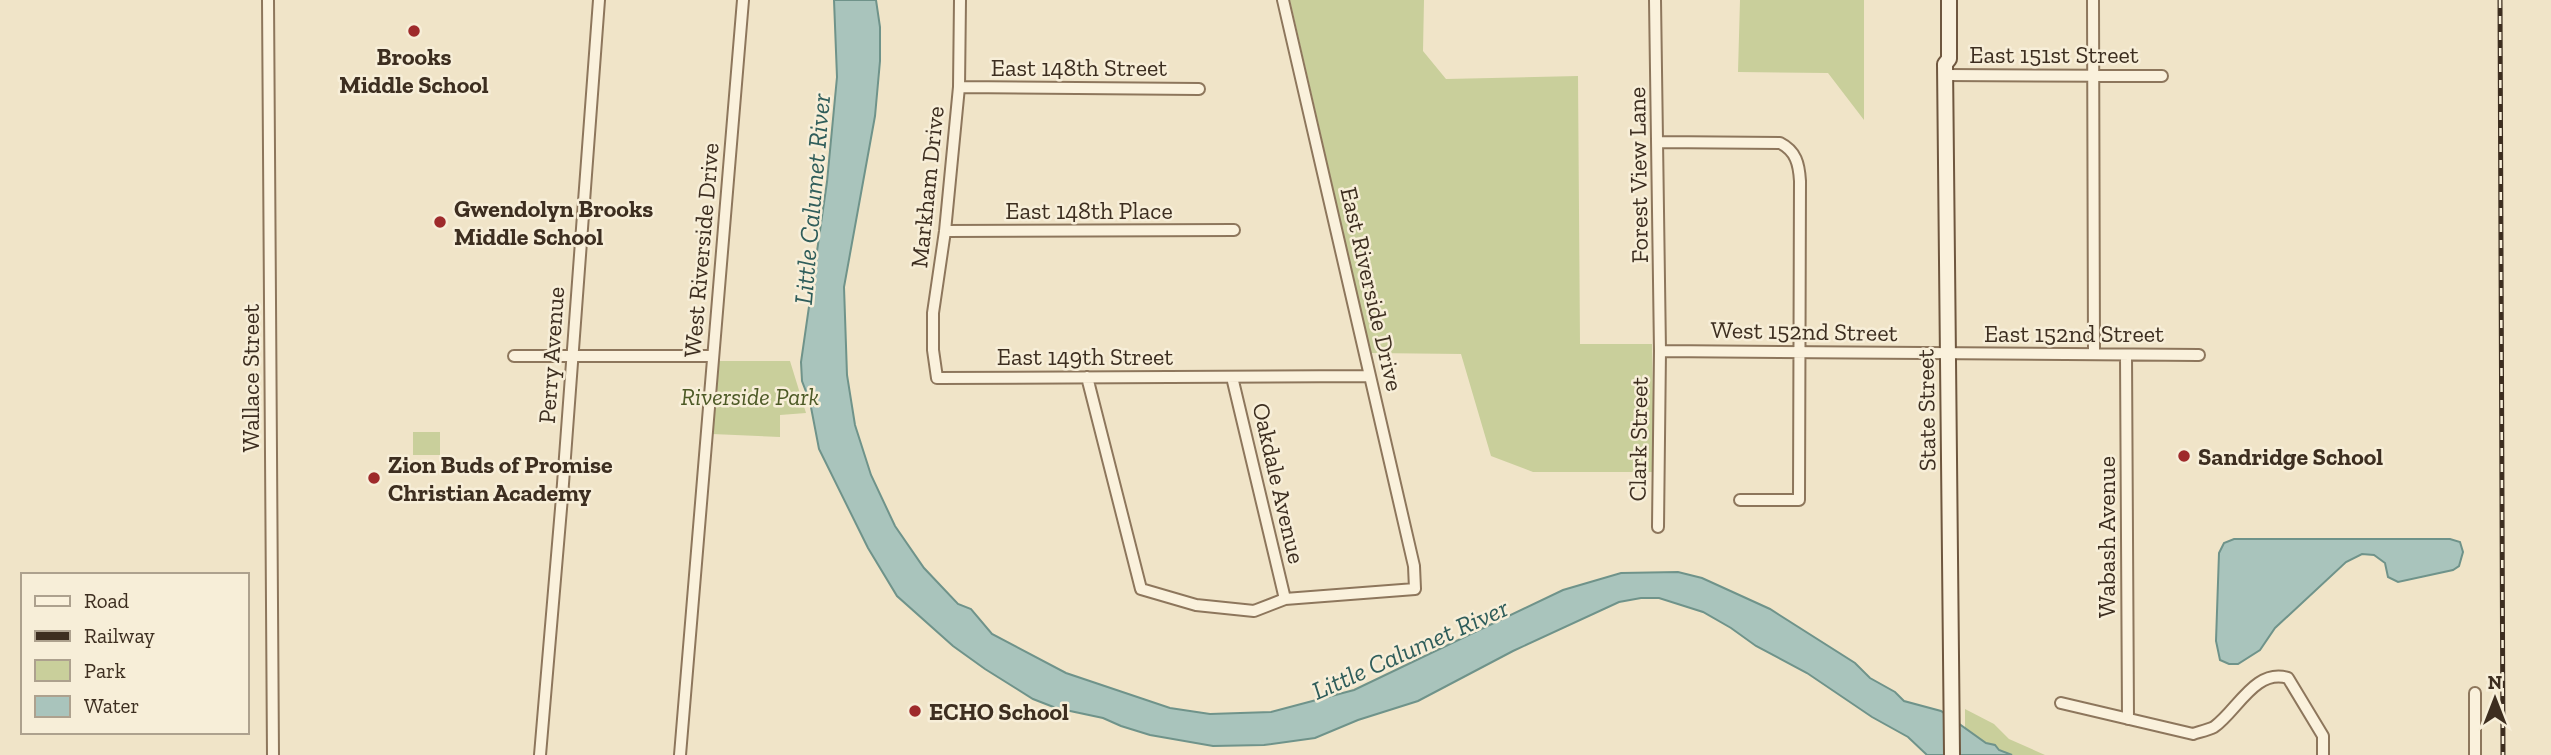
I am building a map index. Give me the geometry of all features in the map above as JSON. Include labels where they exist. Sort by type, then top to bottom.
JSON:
[{"type":"main road","name":"State Street","points":[[1939,0],[1940,57],[1945,70],[1952,755]]},
{"type":"main road","name":"State Street","points":[[1945,70],[1949,59],[1949,0]]},
{"type":"street","name":"Wallace Street","points":[[268,0],[273,755]]},
{"type":"street","name":"Perry Avenue","points":[[540,755],[599,0]]},
{"type":"street","name":"West Riverside Drive","points":[[680,755],[743,0]]},
{"type":"street","name":"Markham Drive","points":[[937,378],[933,350],[933,313],[945,231],[959,87],[960,0]]},
{"type":"street","name":"East Riverside Drive","points":[[1283,0],[1414,566],[1415,589],[1285,599]]},
{"type":"street","name":"Forest View Lane","points":[[1655,0],[1660,351]]},
{"type":"street","points":[[2093,0],[2094,354]]},
{"type":"street","name":"East 151st Street","points":[[1945,70],[2162,76]]},
{"type":"street","name":"East 148th Street","points":[[959,87],[1199,89]]},
{"type":"street","points":[[1658,142],[1780,143],[1793,153],[1797,160],[1800,181],[1799,500],[1740,500]]},
{"type":"street","name":"East 148th Place","points":[[945,231],[1234,230]]},
{"type":"street","name":"West 152nd Street","points":[[1660,351],[1948,354]]},
{"type":"street","name":"Clark Street","points":[[1658,527],[1660,351]]},
{"type":"street","name":"East 152nd Street","points":[[1948,354],[2199,355]]},
{"type":"street","points":[[514,356],[713,355]]},
{"type":"street","name":"Wabash Avenue","points":[[2126,355],[2128,719]]},
{"type":"street","points":[[1233,377],[1370,376]]},
{"type":"street","points":[[1087,377],[1141,589],[1196,605],[1254,611],[1285,599]]},
{"type":"street","name":"East 149th Street","points":[[937,378],[1233,377]]},
{"type":"street","name":"Oakdale Avenue","points":[[1233,377],[1285,599]]},
{"type":"street","points":[[2060,703],[2193,734],[2214,727],[2266,678],[2279,676],[2288,678],[2323,736],[2323,755]]},
{"type":"street","points":[[2475,693],[2475,755]]},
{"type":"green space","points":[[1290,0],[1424,0],[1423,51],[1446,79],[1578,76],[1580,344],[1652,344],[1654,472],[1533,472],[1491,456],[1461,354],[1371,353]]},
{"type":"green space","points":[[1740,0],[1864,0],[1864,120],[1828,73],[1738,72]]},
{"type":"green space","name":"Riverside Park","points":[[718,361],[790,361],[806,413],[780,415],[780,437],[712,434]]},
{"type":"green space","points":[[413,432],[440,432],[440,455],[413,455]]},
{"type":"green space","points":[[1965,709],[1994,724],[2009,739],[2045,755],[2012,755],[1986,744],[1965,729]]},
{"type":"water","points":[[834,0],[876,0],[880,27],[875,116],[844,287],[847,375],[855,425],[871,475],[895,526],[924,568],[958,604],[971,609],[992,634],[1066,673],[1170,708],[1210,714],[1271,712],[1354,690],[1563,590],[1621,573],[1678,572],[1702,578],[1770,609],[1855,663],[1870,678],[1895,692],[1904,701],[1941,711],[1986,743],[2012,755],[1927,755],[1908,737],[1872,717],[1807,673],[1756,646],[1731,628],[1703,612],[1659,598],[1619,602],[1513,651],[1418,701],[1358,720],[1315,738],[1264,745],[1213,746],[1150,735],[1103,718],[1056,708],[1033,699],[985,669],[953,646],[897,596],[868,548],[819,449],[810,402],[802,381],[801,362],[827,182],[837,77]]},
{"type":"water","points":[[2234,539],[2450,539],[2460,542],[2463,552],[2459,566],[2453,570],[2398,582],[2388,577],[2385,563],[2374,555],[2362,554],[2346,562],[2275,628],[2260,650],[2238,664],[2229,664],[2220,660],[2216,641],[2219,553],[2224,543]]},
{"type":"railway","points":[[2500,0],[2503,755]]},
{"type":"place","name":"Brooks Middle School","points":[[414,31]]},
{"type":"place","name":"Gwendolyn Brooks Middle School","points":[[440,222]]},
{"type":"place","name":"Sandridge School","points":[[2184,456]]},
{"type":"place","name":"Zion Buds of Promise Christian Academy","points":[[374,478]]},
{"type":"place","name":"ECHO School","points":[[915,711]]},
{"type":"water label","name":"Little Calumet River","points":[[812,199]]},
{"type":"water label","name":"Little Calumet River","points":[[1410,649]]}]
